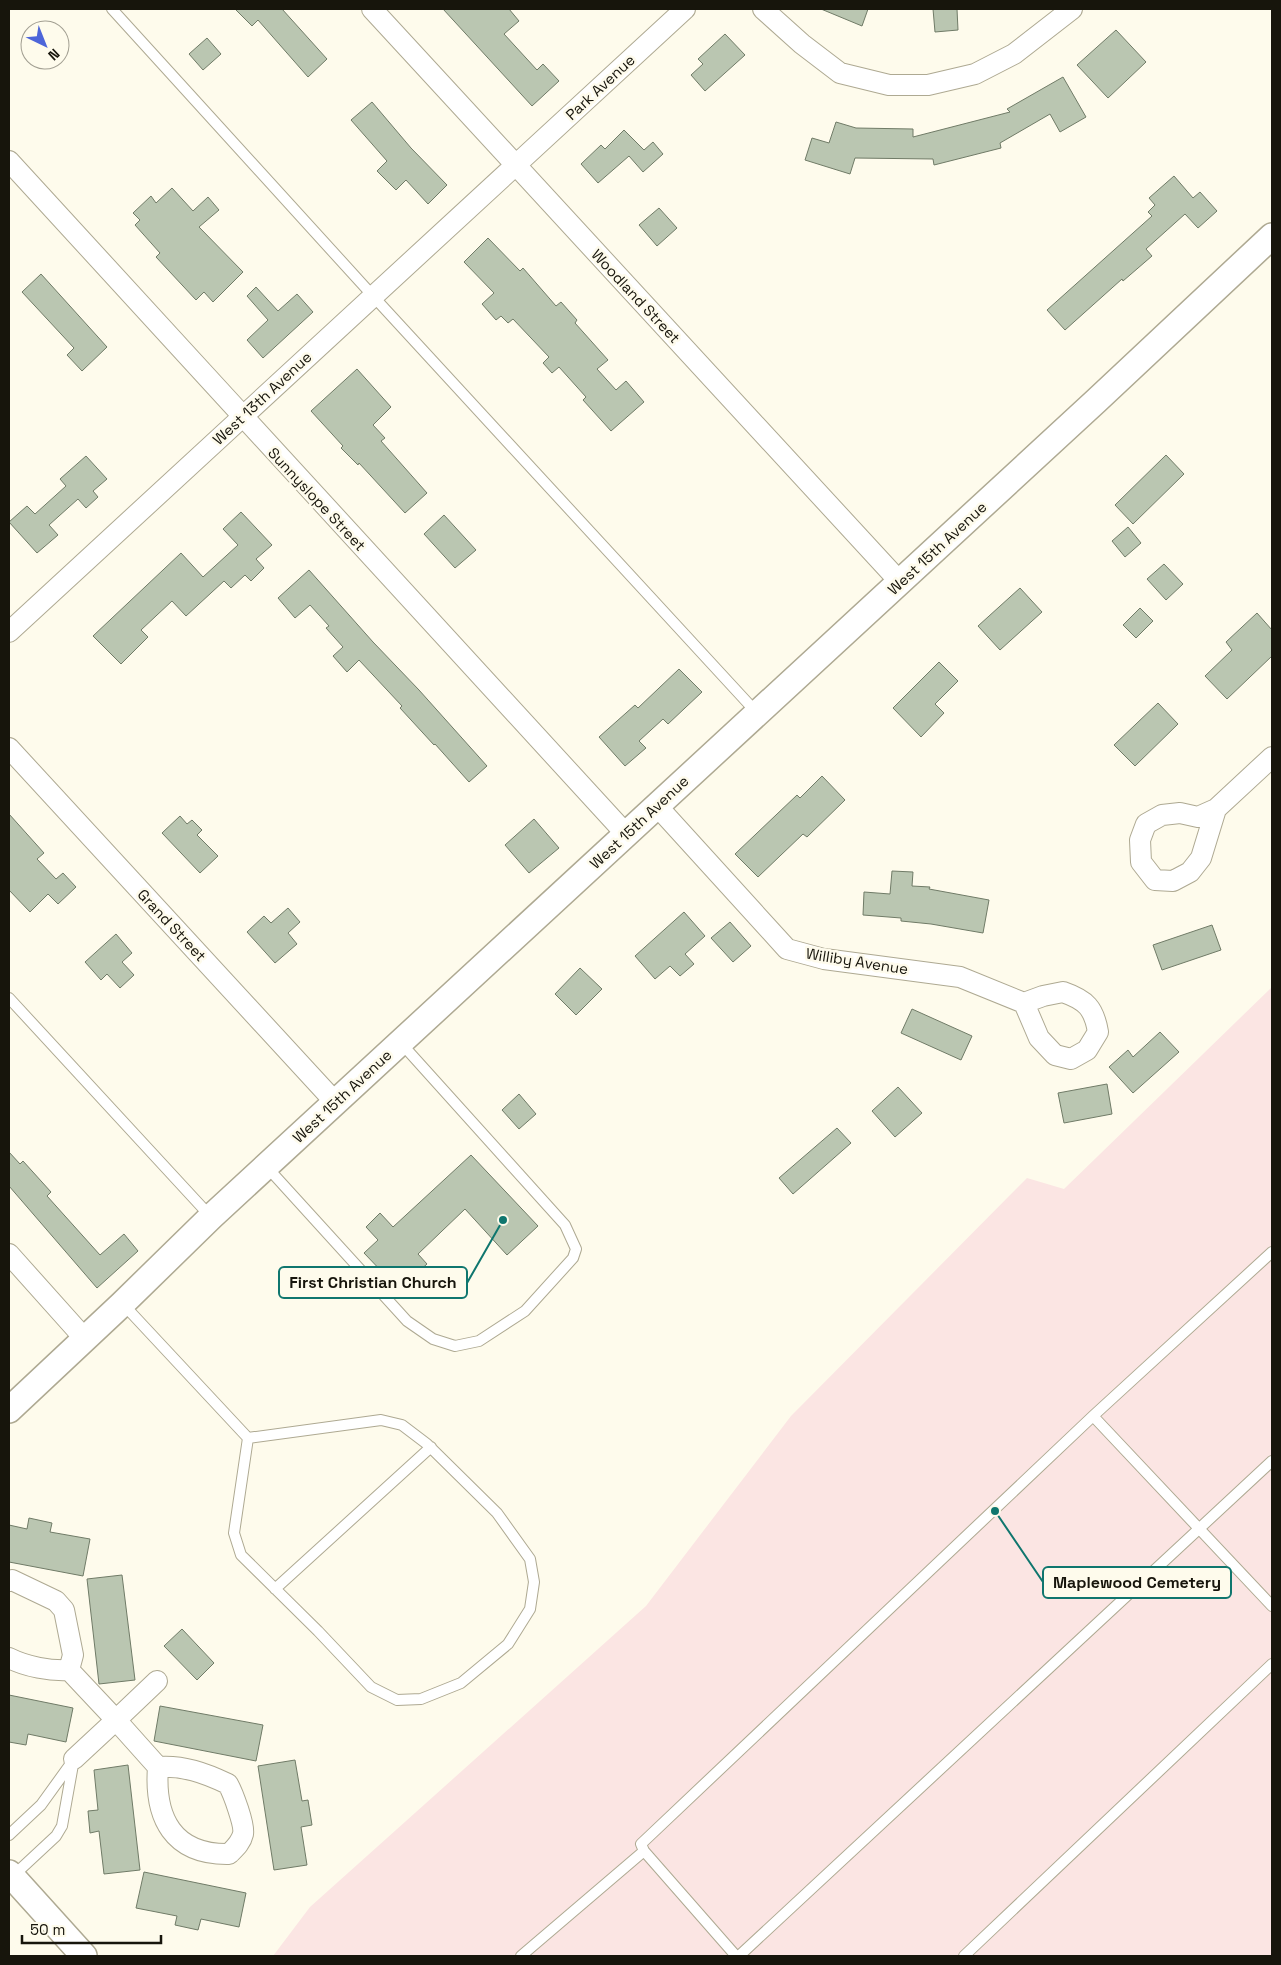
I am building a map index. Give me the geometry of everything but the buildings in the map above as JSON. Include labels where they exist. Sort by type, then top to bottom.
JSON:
[{"type":"street","name":"Woodland Street","points":[[372,9],[900,582]]},
{"type":"street","name":"Park Avenue","points":[[515,165],[685,9]]},
{"type":"street","points":[[763,9],[802,44],[840,73],[889,85],[928,85],[975,74],[1014,54],[1072,9]]},
{"type":"street","name":"Sunnyslope Street","points":[[9,162],[626,834]]},
{"type":"street","name":"West 13th Avenue","points":[[9,632],[515,165]]},
{"type":"street","name":"West 15th Avenue","points":[[9,1410],[211,1217],[900,582],[1272,236]]},
{"type":"street","name":"Grand Street","points":[[9,748],[335,1102]]},
{"type":"street","points":[[1216,809],[1272,757]]},
{"type":"street","name":"Williby Avenue","points":[[657,806],[787,949],[824,959],[960,977],[1024,1004]]},
{"type":"street","points":[[9,1254],[85,1338]]},
{"type":"street","points":[[9,1581],[12,1580],[56,1601],[64,1610],[72,1655],[70,1670]]},
{"type":"street","points":[[9,1658],[15,1662],[53,1671],[70,1670]]},
{"type":"street","points":[[70,1670],[158,1767],[158,1797],[167,1825],[175,1836],[188,1845],[215,1854],[229,1854],[239,1844],[244,1832],[228,1784],[187,1768],[158,1767]]},
{"type":"street","points":[[74,1759],[157,1682]]},
{"type":"street","points":[[10,1875],[84,1956]]},
{"type":"lane","points":[[112,9],[757,714]]},
{"type":"lane","points":[[9,998],[211,1217]]},
{"type":"lane","points":[[266,1166],[407,1321],[433,1339],[455,1346],[479,1340],[525,1311],[573,1258],[576,1249],[565,1225],[400,1042]]},
{"type":"lane","points":[[1272,1252],[1093,1416],[641,1844],[644,1851],[738,1956],[1272,1461]]},
{"type":"lane","points":[[122,1304],[248,1438]]},
{"type":"lane","points":[[1093,1416],[1272,1606]]},
{"type":"lane","points":[[381,1420],[402,1425],[430,1447],[497,1513],[530,1559],[534,1582],[530,1609],[508,1644],[460,1683],[421,1699],[397,1700],[370,1687],[241,1555],[234,1533],[248,1438],[381,1420]]},
{"type":"lane","points":[[275,1589],[430,1447]]},
{"type":"lane","points":[[964,1956],[1272,1664]]},
{"type":"lane","points":[[9,1835],[41,1805],[74,1759]]},
{"type":"lane","points":[[10,1875],[56,1836],[62,1826],[74,1759]]},
{"type":"lane","points":[[521,1956],[644,1851]]},
{"type":"shaded area","points":[[1272,987],[1272,1956],[273,1956],[310,1907],[646,1606],[791,1416],[1027,1178],[1064,1189]]},
{"type":"place","name":"First Christian Church","points":[[503,1220]]},
{"type":"place","name":"Maplewood Cemetery","points":[[995,1511]]}]
